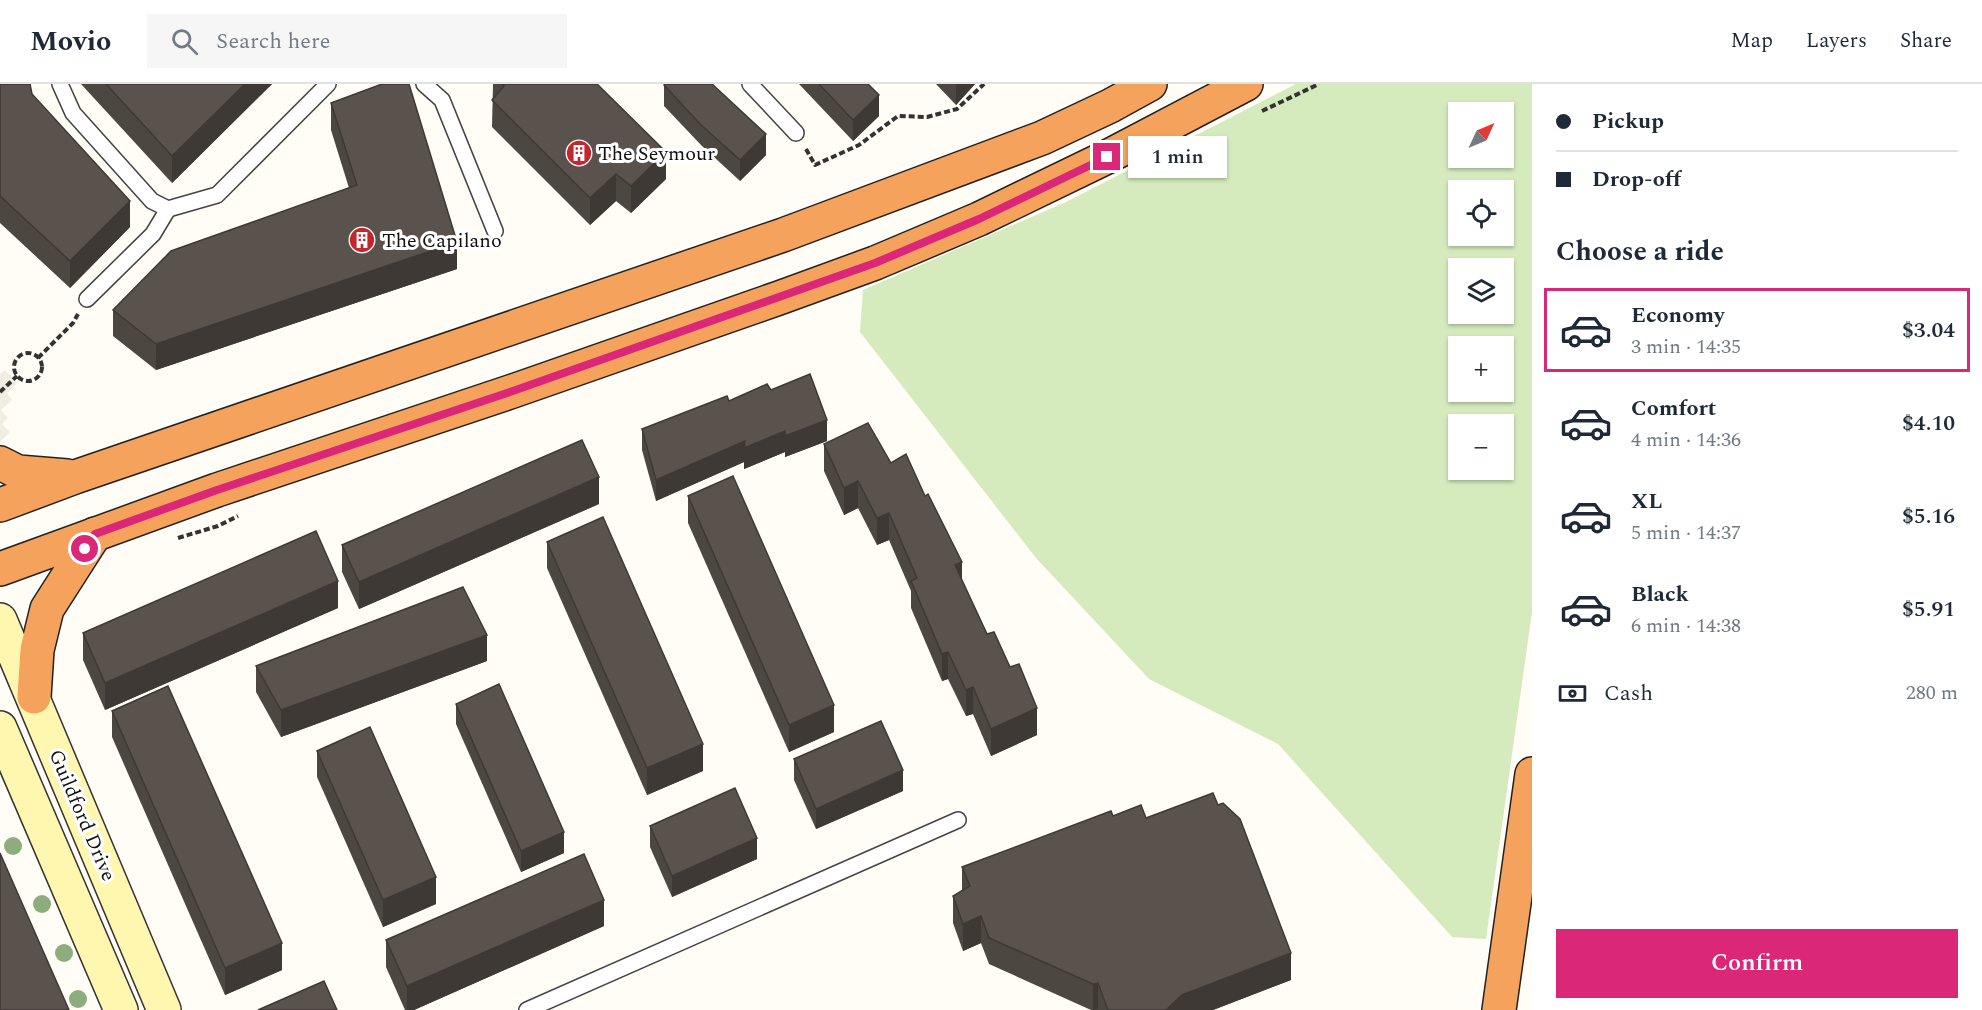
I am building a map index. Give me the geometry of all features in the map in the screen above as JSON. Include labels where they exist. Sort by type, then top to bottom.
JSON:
[{"type":"highway","points":[[0,506],[75,477],[783,235],[1042,138],[1150,84]]},
{"type":"highway","points":[[0,569],[217,490],[510,392],[875,263],[979,219],[1097,162],[1246,84]]},
{"type":"highway","points":[[0,463],[18,472],[75,477]]},
{"type":"highway","points":[[34,697],[37,650],[47,609],[95,534]]},
{"type":"highway","points":[[1499,1010],[1532,774]]},
{"type":"main road","name":"Guildford Drive","points":[[0,620],[165,1010]]},
{"type":"main road","points":[[0,728],[121,1010]]},
{"type":"lane","points":[[60,84],[73,113],[152,201],[168,209],[217,195],[328,84]]},
{"type":"lane","points":[[424,84],[442,100],[495,231]]},
{"type":"lane","points":[[750,84],[796,133]]},
{"type":"lane","points":[[87,299],[153,234],[168,209]]},
{"type":"lane","points":[[527,1010],[958,819]]},
{"type":"path","points":[[796,133],[815,165],[859,145],[898,117],[927,117],[957,110],[984,84]]},
{"type":"path","points":[[38,358],[73,323],[87,299]]},
{"type":"path","points":[[30,353],[38,358],[42,370],[38,377],[25,381],[17,376],[15,362],[21,355],[30,353]]},
{"type":"path","points":[[0,392],[17,376]]},
{"type":"green space","points":[[1296,84],[1532,84],[1532,612],[1486,939],[1452,937],[1278,744],[1149,679],[1036,558],[860,332],[863,290],[1066,202]]},
{"type":"shaded area","points":[[5,370],[17,383],[7,393],[12,400],[1,410],[8,418],[2,424],[10,432],[0,442],[0,374]]},
{"type":"building","points":[[0,84],[30,84],[32,94],[130,201],[70,261],[0,196]]},
{"type":"building","points":[[106,84],[245,84],[172,156]]},
{"type":"building","name":"The Capilano","points":[[382,84],[409,84],[457,242],[156,344],[113,310],[171,251],[357,185],[331,103]]},
{"type":"building","name":"The Seymour","points":[[502,84],[597,84],[666,152],[631,186],[616,174],[590,198],[492,100],[504,86]]},
{"type":"building","points":[[665,84],[712,84],[766,134],[740,160],[701,125]]},
{"type":"building","points":[[819,84],[868,84],[879,95],[853,120]]},
{"type":"building","points":[[810,374],[827,420],[785,436],[785,431],[744,448],[745,441],[656,480],[642,429],[727,396],[729,401],[767,384],[771,390]]},
{"type":"building","points":[[868,423],[891,463],[906,454],[925,496],[928,494],[962,562],[955,565],[987,634],[994,632],[1010,667],[1019,664],[1037,708],[991,729],[973,687],[966,690],[948,652],[942,654],[911,581],[917,578],[889,513],[877,518],[858,481],[844,488],[824,444]]},
{"type":"building","points":[[582,440],[599,477],[359,582],[342,545]]},
{"type":"building","points":[[733,476],[834,705],[789,725],[688,496]]},
{"type":"building","points":[[603,517],[703,744],[647,768],[547,542]]},
{"type":"building","points":[[316,531],[338,581],[105,683],[83,633]]},
{"type":"building","points":[[463,587],[487,635],[281,710],[256,666]]},
{"type":"building","points":[[499,684],[564,832],[521,851],[456,704]]},
{"type":"building","points":[[168,686],[282,943],[225,968],[112,711]]},
{"type":"building","points":[[881,721],[903,770],[816,809],[794,759]]},
{"type":"building","points":[[370,727],[436,877],[383,900],[317,751]]},
{"type":"building","points":[[735,788],[757,838],[672,876],[650,826]]},
{"type":"building","points":[[1213,793],[1218,805],[1223,803],[1240,819],[1291,953],[1182,995],[1166,1010],[1108,1010],[1098,983],[1093,984],[989,938],[981,916],[963,924],[953,896],[970,886],[962,867],[1111,811],[1113,816],[1141,805],[1146,818]]},
{"type":"building","points":[[0,853],[69,1010],[0,1010]]},
{"type":"building","points":[[584,854],[604,900],[407,986],[386,940]]},
{"type":"building","points":[[324,981],[337,1010],[258,1010]]},
{"type":"place","name":"The Seymour","points":[[579,153]]},
{"type":"place","name":"The Capilano","points":[[362,240]]},
{"type":"route","points":[[85,549],[95,534],[217,490],[510,392],[875,263],[979,219],[1107,157]]}]
